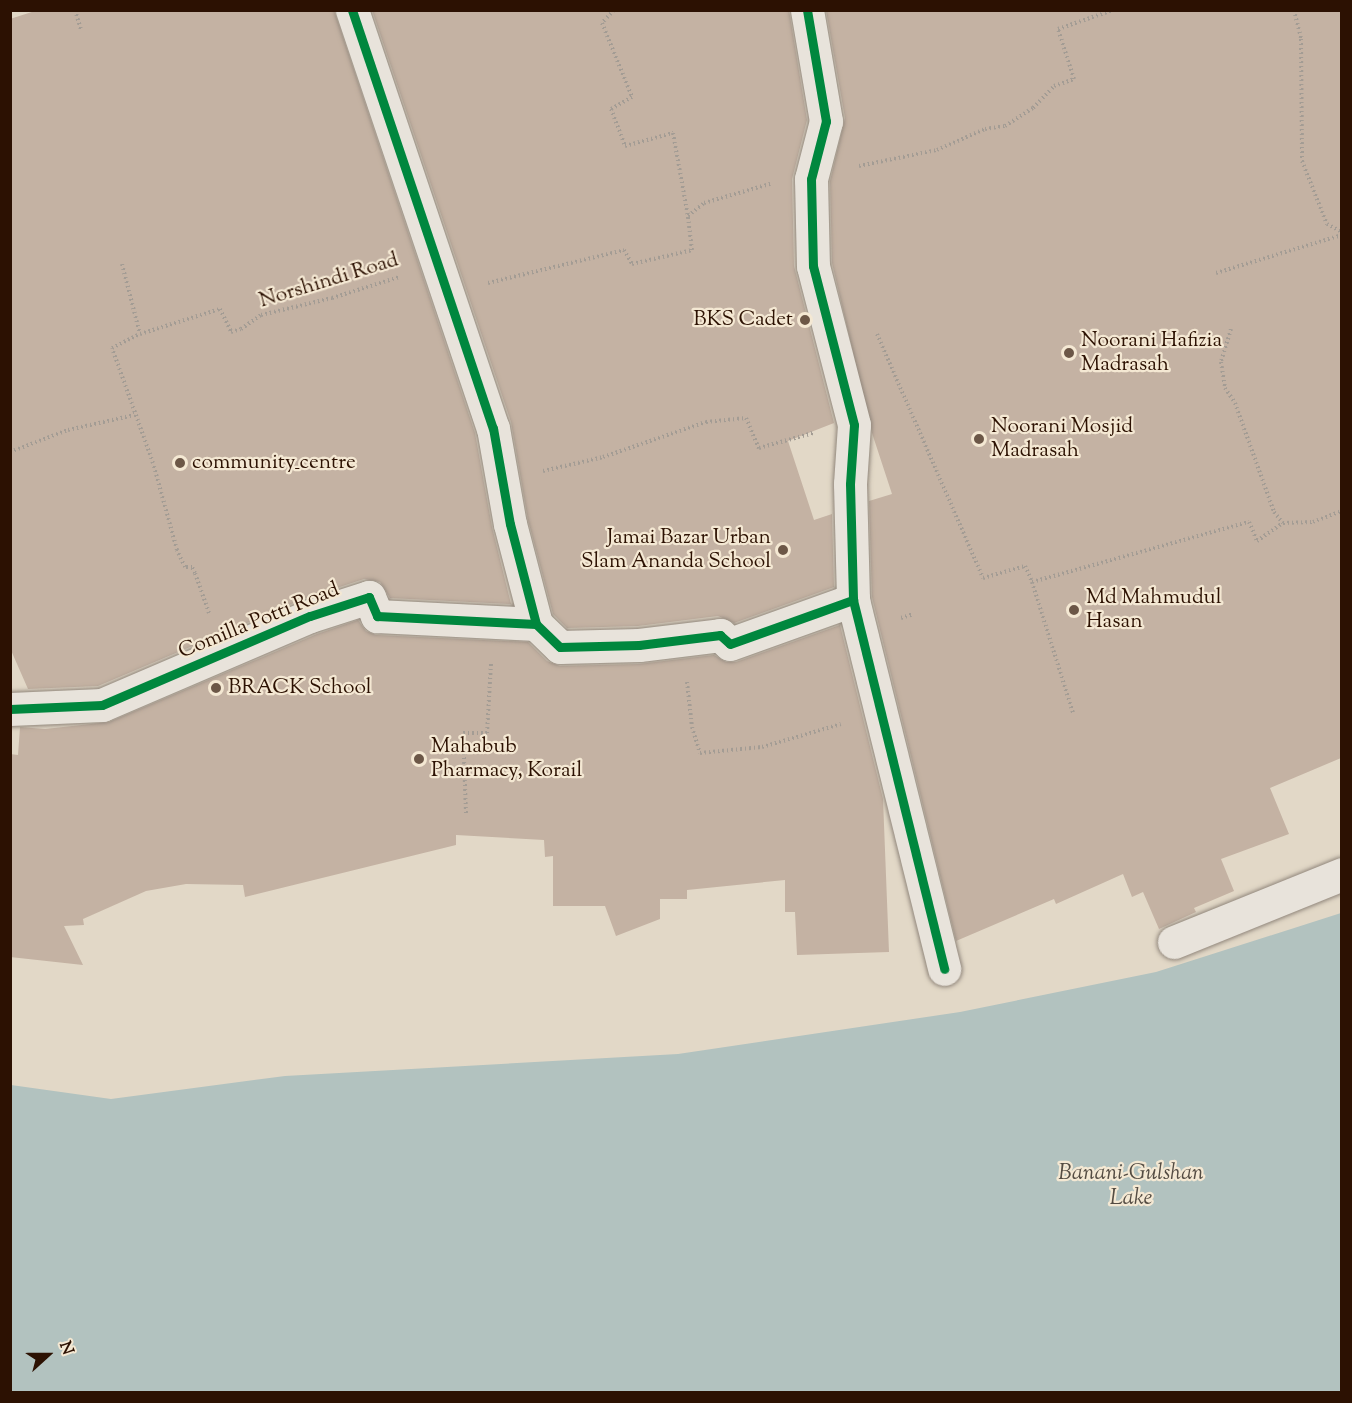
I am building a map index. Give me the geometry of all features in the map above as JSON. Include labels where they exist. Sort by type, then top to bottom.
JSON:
[{"type":"street","points":[[352,10],[444,277],[493,428],[502,482],[536,624],[560,647],[676,641],[720,636],[730,644],[853,600]]},
{"type":"street","points":[[807,10],[826,121],[811,179],[813,266],[854,424],[850,484],[853,600],[879,713],[944,969]]},
{"type":"street","name":"Comilla Potti Road","points":[[10,710],[102,705],[310,616],[369,597],[377,616],[536,624]]},
{"type":"street","points":[[1174,942],[1341,874]]},
{"type":"path","points":[[75,10],[81,30]]},
{"type":"path","points":[[444,277],[624,250],[632,264],[692,250],[673,133],[625,146],[611,109],[632,98],[602,23],[614,10]]},
{"type":"path","points":[[688,216],[704,203],[736,193],[789,179],[811,179],[937,150],[985,129],[1005,126],[1033,108],[1054,86],[1074,79],[1058,29],[1113,10]]},
{"type":"path","points":[[1294,10],[1301,39],[1302,161],[1327,224],[1341,233]]},
{"type":"path","points":[[1216,273],[1341,233]]},
{"type":"path","points":[[122,264],[140,334],[112,348],[156,473],[177,550],[185,567],[192,567],[213,623],[228,651]]},
{"type":"path","points":[[1231,330],[1221,362],[1225,388],[1235,404],[1274,512],[1283,523]]},
{"type":"path","points":[[875,331],[983,578],[1025,566],[1073,713]]},
{"type":"path","points":[[10,452],[68,430],[134,415]]},
{"type":"path","points":[[502,482],[603,457],[706,422],[746,418],[759,448],[854,424]]},
{"type":"path","points":[[1032,582],[1249,522],[1257,541],[1283,523],[1313,522],[1341,511]]},
{"type":"path","points":[[466,813],[463,733],[487,733],[492,682],[490,620]]},
{"type":"path","points":[[676,641],[700,753],[762,747],[879,713]]},
{"type":"water","name":"Banani-Gulshan Lake","points":[[1341,913],[1341,1392],[11,1392],[11,1085],[111,1099],[285,1076],[678,1054],[960,1012],[1156,972]]},
{"type":"building","points":[[38,10],[334,10],[475,433],[492,527],[511,604],[390,598],[380,582],[364,579],[303,599],[98,686],[28,689],[10,648],[10,19]]},
{"type":"building","points":[[372,10],[789,10],[807,120],[792,179],[794,266],[834,423],[788,441],[814,520],[832,514],[834,587],[734,623],[718,616],[638,626],[567,628],[553,614],[528,520],[511,422]]},
{"type":"building","points":[[826,10],[1341,10],[1341,758],[1270,788],[1289,834],[1221,859],[1234,891],[1194,908],[1196,912],[1159,929],[1143,892],[1132,897],[1123,874],[1056,904],[1054,899],[956,941],[872,597],[869,501],[892,494],[872,433],[832,263],[830,181],[845,118]]},
{"type":"building","points":[[358,620],[366,631],[376,635],[528,642],[547,661],[560,666],[639,664],[714,655],[726,662],[736,662],[840,625],[883,799],[889,952],[797,955],[795,912],[785,912],[785,880],[687,890],[687,899],[660,899],[660,919],[616,936],[605,906],[553,906],[553,856],[545,857],[544,840],[456,835],[456,845],[245,897],[243,885],[186,884],[146,891],[83,919],[84,925],[64,926],[83,965],[10,957],[10,754],[18,755],[20,727],[45,729],[109,722],[317,634]]},
{"type":"cycle path","points":[[352,10],[493,428],[510,524],[536,624]]},
{"type":"cycle path","points":[[807,10],[826,121],[811,179],[813,266],[854,425],[850,484],[853,600],[944,969]]},
{"type":"cycle path","points":[[10,709],[102,705],[310,616],[369,597],[377,616],[536,624],[560,647],[639,645],[720,635],[730,644],[853,600]]},
{"type":"place","name":"BKS Cadet","points":[[805,320]]},
{"type":"place","name":"Noorani Hafizia Madrasah","points":[[1069,353]]},
{"type":"place","name":"Noorani Mosjid Madrasah","points":[[979,439]]},
{"type":"place","name":"community_centre","points":[[180,463]]},
{"type":"place","name":"Jamai Bazar Urban Slam Ananda School","points":[[783,550]]},
{"type":"place","name":"Md Mahmudul Hasan","points":[[1074,610]]},
{"type":"place","name":"BRACK School","points":[[216,688]]},
{"type":"place","name":"Mahabub Pharmacy, Korail","points":[[419,759]]}]
